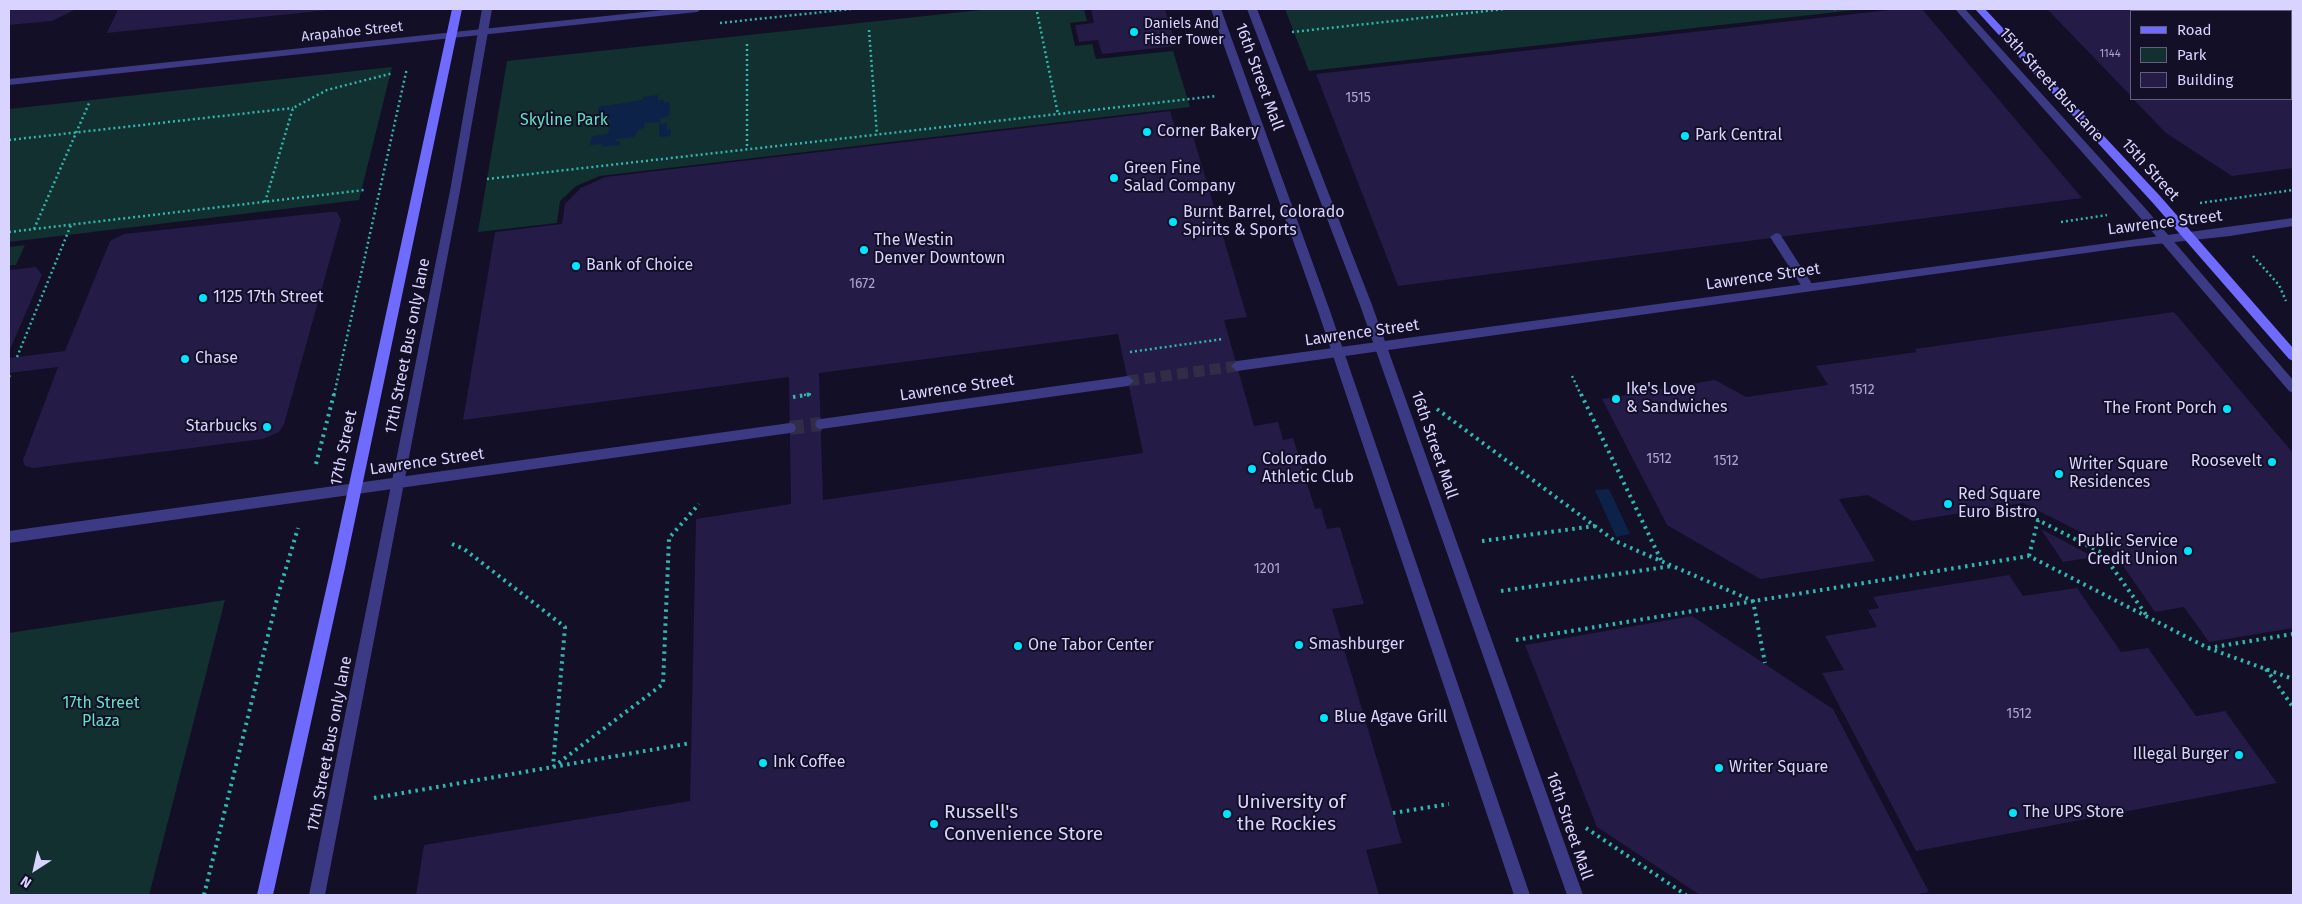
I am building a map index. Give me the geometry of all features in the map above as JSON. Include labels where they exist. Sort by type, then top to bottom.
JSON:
[{"type":"main road","name":"17th Street","points":[[265,895],[457,9]]},
{"type":"main road","name":"15th Street","points":[[1980,9],[2188,237],[2293,356]]},
{"type":"street","name":"17th Street Bus only lane","points":[[317,895],[455,191],[487,9]]},
{"type":"street","name":"Arapahoe Street","points":[[9,82],[697,9]]},
{"type":"street","name":"16th Street Mall","points":[[1216,9],[1337,352],[1522,895]]},
{"type":"street","name":"16th Street Mall","points":[[1252,9],[1381,346],[1575,895]]},
{"type":"street","name":"15th Street Bus Lane","points":[[1960,9],[2166,239],[2293,388]]},
{"type":"street","name":"Lawrence Street","points":[[1237,366],[2293,222]]},
{"type":"street","points":[[1776,237],[1808,287]]},
{"type":"street","name":"Lawrence Street","points":[[821,424],[1128,381]]},
{"type":"street","name":"Lawrence Street","points":[[9,537],[790,428]]},
{"type":"path","points":[[1291,32],[1505,9]]},
{"type":"path","points":[[1037,12],[1058,114]]},
{"type":"path","points":[[869,30],[878,135]]},
{"type":"path","points":[[746,149],[747,44]]},
{"type":"path","points":[[9,140],[293,108],[327,90],[393,73]]},
{"type":"path","points":[[326,430],[404,80]]},
{"type":"path","points":[[484,180],[1222,95]]},
{"type":"path","points":[[34,229],[90,100]]},
{"type":"path","points":[[265,202],[293,108]]},
{"type":"path","points":[[9,232],[364,190]]},
{"type":"path","name":"Lawrence Street","points":[[2234,198],[2293,190]]},
{"type":"path","points":[[17,357],[71,225]]},
{"type":"path","points":[[9,377],[11,373]]},
{"type":"path","points":[[1572,376],[1660,560]]},
{"type":"path","points":[[1430,404],[1615,541],[1753,601]]},
{"type":"path","points":[[553,767],[663,684],[669,538],[699,504]]},
{"type":"path","points":[[2029,556],[2038,520],[2102,553],[2148,617]]},
{"type":"path","points":[[1476,542],[1595,526]]},
{"type":"path","points":[[452,544],[464,549],[565,627],[553,767]]},
{"type":"path","points":[[1513,640],[2029,556],[2208,648],[2293,679]]},
{"type":"path","points":[[1495,592],[1673,566]]},
{"type":"path","points":[[204,895],[278,595]]},
{"type":"path","points":[[1753,601],[1765,663]]},
{"type":"path","points":[[2208,648],[2293,634]]},
{"type":"path","points":[[2266,669],[2293,707]]},
{"type":"path","points":[[374,798],[691,743]]},
{"type":"path","points":[[1393,813],[1449,804]]},
{"type":"path","points":[[1585,828],[1686,895]]},
{"type":"green space","name":"Skyline Park","points":[[990,9],[1084,9],[1087,21],[1070,23],[1075,46],[1092,44],[1096,59],[1173,51],[1190,107],[600,176],[576,186],[560,201],[557,223],[478,232],[507,61]]},
{"type":"green space","points":[[1285,9],[1864,9],[1309,71]]},
{"type":"green space","points":[[392,67],[359,200],[9,242],[9,109]]},
{"type":"green space","points":[[25,245],[16,265],[9,265],[9,247]]},
{"type":"green space","name":"17th Street Plaza","points":[[225,600],[149,895],[9,895],[9,633]]},
{"type":"water","points":[[658,95],[658,100],[664,100],[664,103],[670,102],[670,115],[660,119],[660,124],[667,123],[667,130],[671,129],[670,136],[659,137],[659,122],[645,123],[644,128],[639,129],[634,137],[616,139],[616,141],[620,141],[620,145],[602,147],[602,144],[590,145],[592,136],[608,134],[611,120],[604,119],[604,121],[593,123],[593,114],[598,114],[598,107],[642,100],[643,97]]},
{"type":"water","points":[[1609,489],[1630,534],[1616,537],[1595,490]]},
{"type":"building","points":[[9,9],[76,9],[52,21],[9,25]]},
{"type":"building","points":[[118,9],[329,9],[329,10],[107,33]]},
{"type":"building","name":"Daniels And Fisher Tower","points":[[1091,9],[1165,9],[1176,46],[1102,54],[1098,40],[1079,42],[1075,25],[1094,23]]},
{"type":"building","name":"Park Central","points":[[1899,9],[1922,9],[2082,198],[1398,286],[1316,74]]},
{"type":"building","points":[[2047,9],[2280,10],[2130,10],[2130,95]]},
{"type":"building","points":[[2293,22],[2293,168],[2232,176],[2166,133],[2134,100],[2292,100]]},
{"type":"building","name":"One Tabor Center","points":[[1170,111],[1177,135],[1192,133],[1247,317],[1224,320],[1254,426],[1278,422],[1283,440],[1293,438],[1315,509],[1321,508],[1327,529],[1340,527],[1364,604],[1332,609],[1402,843],[1366,850],[1379,895],[416,895],[424,845],[690,801],[696,519],[791,504],[789,377],[463,420],[495,232],[562,224],[565,204],[581,188],[605,177]],"holes":[[[1118,334],[1143,453],[823,500],[819,373]]]},
{"type":"building","name":"1125 17th Street","points":[[337,212],[341,220],[284,424],[279,432],[263,439],[33,468],[25,466],[23,460],[58,367],[9,373],[9,358],[65,351],[110,241],[124,234]]},
{"type":"building","points":[[36,267],[42,275],[9,352],[9,270]]},
{"type":"building","name":"Writer Square Residences","points":[[2174,312],[2293,453],[2293,628],[2209,642],[2184,607],[2155,612],[2110,547],[2023,503],[1912,521],[1868,495],[1839,499],[1875,561],[1760,579],[1667,525],[1602,399],[1715,380],[1746,397],[1828,385],[1816,366],[1917,352],[1915,349]]},
{"type":"building","points":[[2041,529],[2094,557],[2063,562]]},
{"type":"building","points":[[2009,575],[2023,596],[2077,588],[2121,652],[2148,648],[2196,716],[2225,711],[2277,783],[1916,851],[1822,673],[1844,670],[1825,636],[1877,627],[1868,610],[1879,608],[1873,597]]},
{"type":"building","name":"Writer Square","points":[[1692,616],[1833,709],[1929,892],[1912,895],[1700,895],[1597,827],[1525,645]]},
{"type":"tunnel","points":[[1128,381],[1237,366]]},
{"type":"tunnel","points":[[790,428],[821,424]]},
{"type":"place","name":"Daniels And Fisher Tower","points":[[1134,32]]},
{"type":"place","name":"Corner Bakery","points":[[1147,132]]},
{"type":"place","name":"Park Central","points":[[1685,136]]},
{"type":"place","name":"Green Fine Salad Company","points":[[1114,178]]},
{"type":"place","name":"Burnt Barrel, Colorado Spirits & Sports","points":[[1173,222]]},
{"type":"place","name":"The Westin Denver Downtown","points":[[864,250]]},
{"type":"place","name":"Bank of Choice","points":[[576,266]]},
{"type":"place","name":"1125 17th Street","points":[[203,298]]},
{"type":"place","name":"Chase","points":[[185,359]]},
{"type":"place","name":"Ike's Love & Sandwiches","points":[[1616,399]]},
{"type":"place","name":"The Front Porch","points":[[2227,409]]},
{"type":"place","name":"Starbucks","points":[[267,427]]},
{"type":"place","name":"Roosevelt","points":[[2272,462]]},
{"type":"place","name":"Colorado Athletic Club","points":[[1252,469]]},
{"type":"place","name":"Writer Square Residences","points":[[2059,474]]},
{"type":"place","name":"Red Square Euro Bistro","points":[[1948,504]]},
{"type":"place","name":"Public Service Credit Union","points":[[2188,551]]},
{"type":"place","name":"Smashburger","points":[[1299,645]]},
{"type":"place","name":"One Tabor Center","points":[[1018,646]]},
{"type":"place","name":"Blue Agave Grill","points":[[1324,718]]},
{"type":"place","name":"Illegal Burger","points":[[2239,755]]},
{"type":"place","name":"Ink Coffee","points":[[763,763]]},
{"type":"place","name":"Writer Square","points":[[1719,768]]},
{"type":"place","name":"The UPS Store","points":[[2013,813]]},
{"type":"place","name":"University of the Rockies","points":[[1227,814]]},
{"type":"place","name":"Russell's Convenience Store","points":[[934,824]]}]
